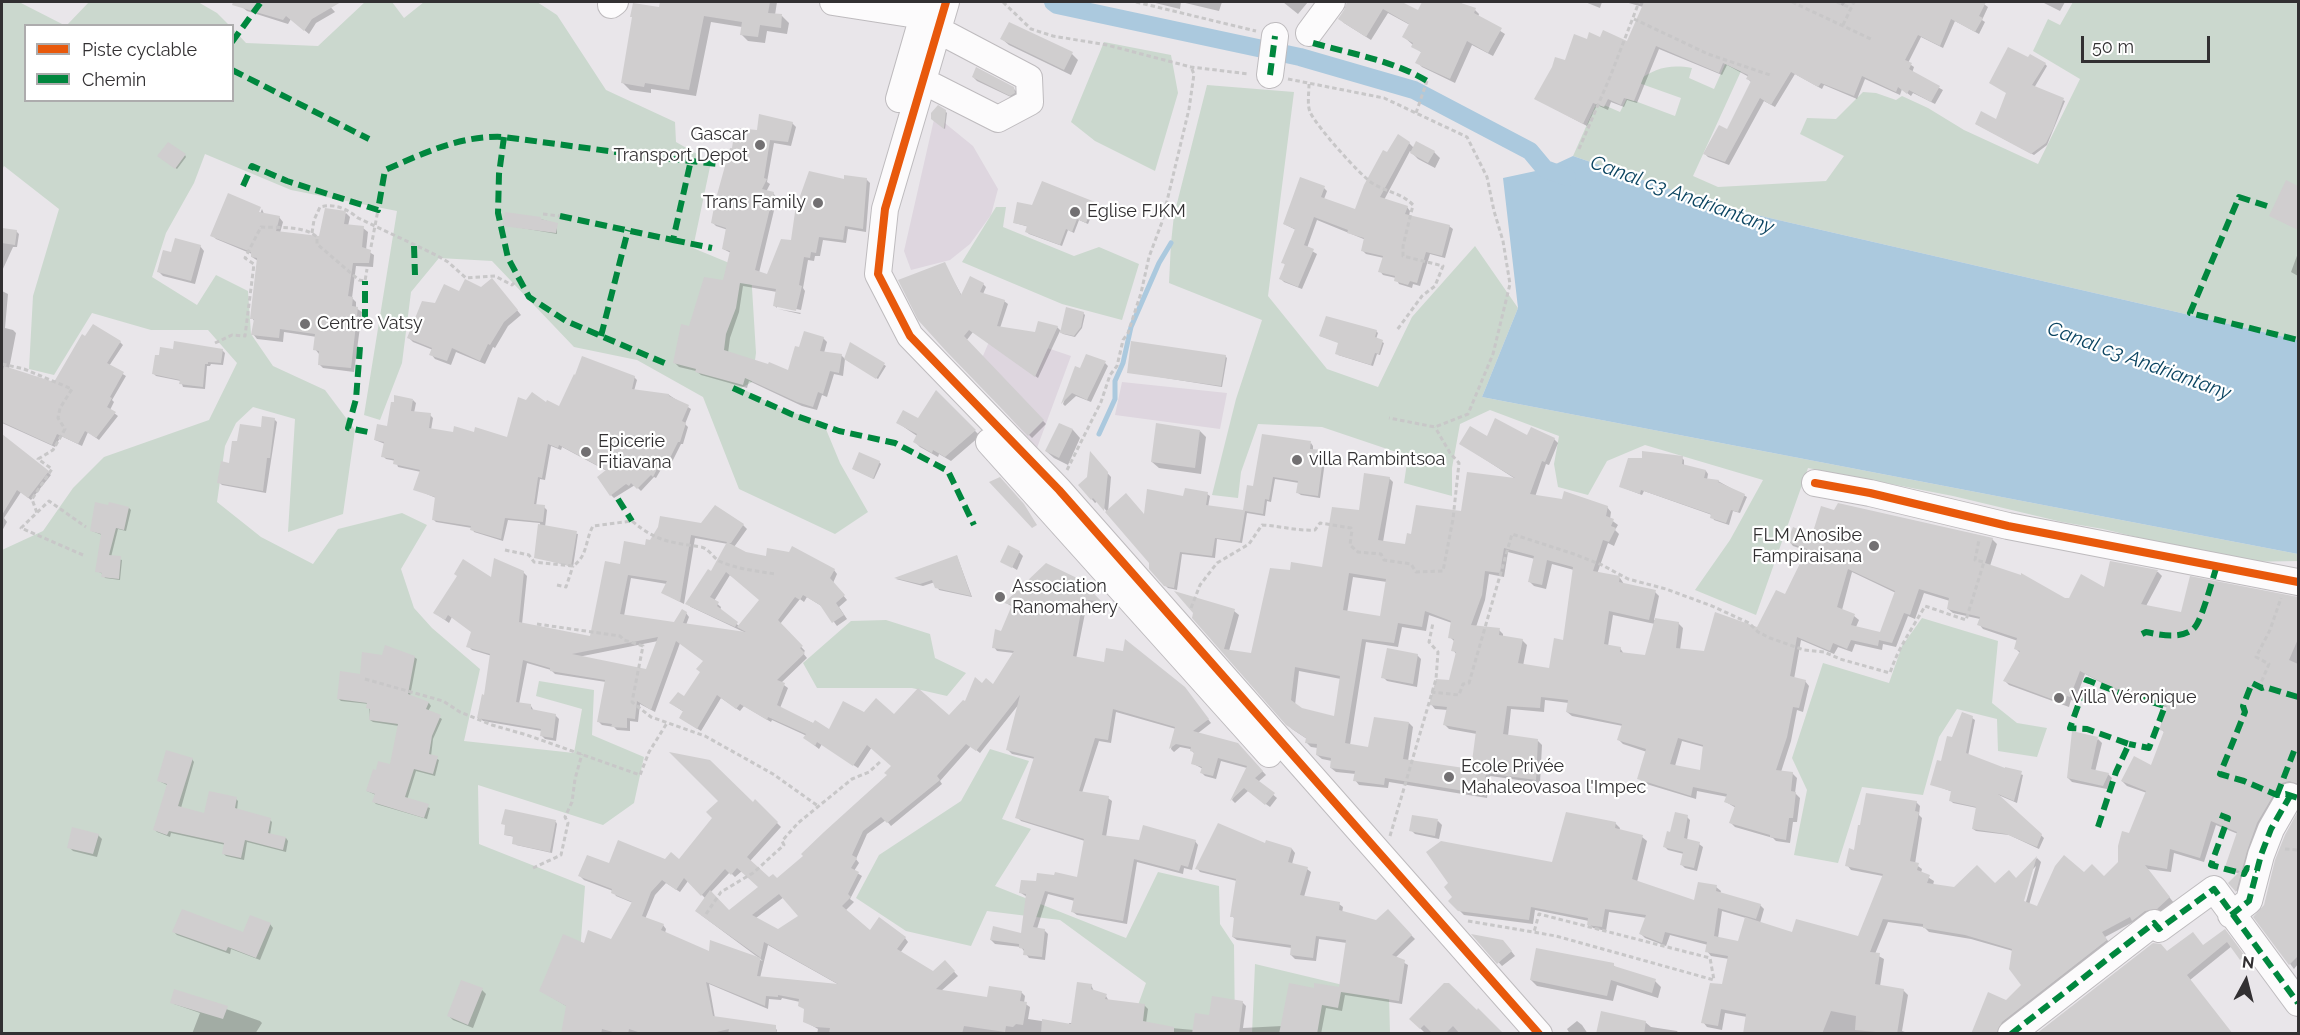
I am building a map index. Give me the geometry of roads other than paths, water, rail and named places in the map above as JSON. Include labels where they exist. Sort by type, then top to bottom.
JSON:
[{"type":"street","points":[[833,2],[929,16],[1029,78],[1030,102],[998,119],[923,81]]},
{"type":"street","points":[[946,2],[929,16],[870,206],[866,269],[901,343],[1519,1034]]},
{"type":"street","points":[[1309,33],[1332,2]]},
{"type":"street","points":[[929,16],[923,81],[885,209],[878,274],[910,336],[1059,490],[1112,553],[1178,624],[1539,1034]]},
{"type":"street","points":[[1270,75],[1275,36]]},
{"type":"street","points":[[1815,483],[1870,493],[1983,521],[2293,580]]},
{"type":"street","points":[[2231,915],[2250,901],[2264,846],[2290,796]]},
{"type":"street","points":[[2011,1034],[2154,923],[2160,929],[2214,889],[2298,1003]]},
{"type":"water","points":[[1573,156],[1722,207],[2298,340],[2298,554],[1482,397],[1518,308],[1503,178],[1545,169]]},
{"type":"waterway","name":"Canal c3 Andriantany","points":[[1053,2],[1057,5],[1300,57],[1414,90],[1530,151],[1545,169],[1567,177]]},
{"type":"waterway","points":[[1099,434],[1115,399],[1115,381],[1123,363],[1131,327],[1159,263],[1171,243]]},
{"type":"place","name":"Gascar Transport Depot","points":[[760,145]]},
{"type":"place","name":"Trans Family","points":[[818,203]]},
{"type":"place","name":"Eglise FJKM","points":[[1075,212]]},
{"type":"place","name":"Centre Vatsy","points":[[305,324]]},
{"type":"place","name":"Epicerie Fitiavana","points":[[586,452]]},
{"type":"place","name":"villa Rambintsoa","points":[[1297,460]]},
{"type":"place","name":"FLM Anosibe Fampiraisana","points":[[1874,546]]},
{"type":"place","name":"Association Ranomahery","points":[[1000,597]]},
{"type":"place","name":"Villa Véronique","points":[[2059,698]]},
{"type":"place","name":"Ecole Privée Mahaleovasoa l'Impec","points":[[1449,777]]}]
